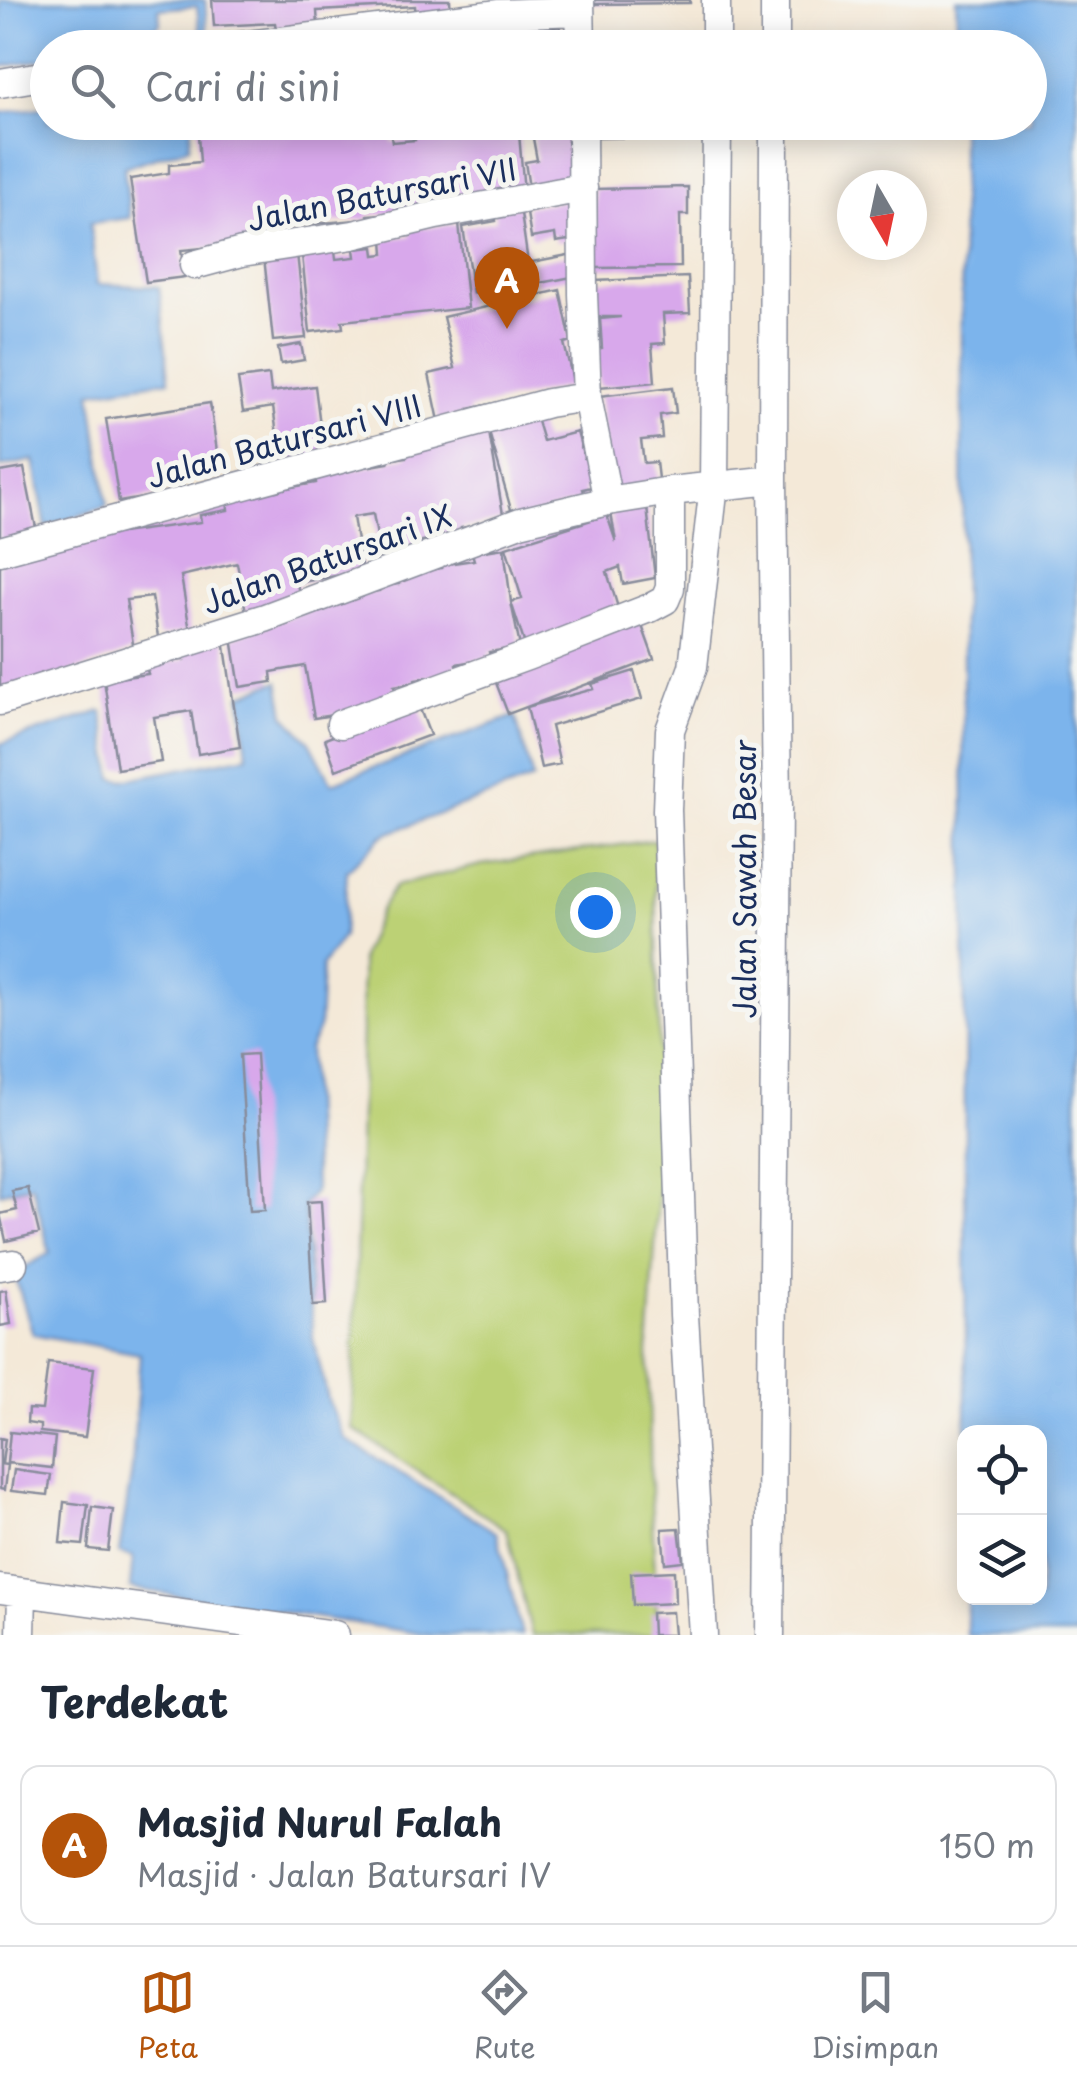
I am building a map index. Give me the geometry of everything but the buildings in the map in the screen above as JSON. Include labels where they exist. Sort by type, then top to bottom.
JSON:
[{"type":"street","points":[[716,0],[716,30]]},
{"type":"street","points":[[775,0],[775,30]]},
{"type":"street","points":[[370,30],[580,6]]},
{"type":"street","points":[[0,83],[30,78]]},
{"type":"street","points":[[582,140],[586,397],[608,502]]},
{"type":"street","points":[[704,1635],[684,1315],[667,810],[670,730],[693,667],[692,488],[716,140]]},
{"type":"street","name":"Jalan Sawah Besar","points":[[770,1635],[777,825],[774,140]]},
{"type":"street","name":"Jalan Batursari VII","points":[[194,265],[242,252],[353,235],[583,188]]},
{"type":"street","name":"Jalan Batursari VIII","points":[[0,551],[548,402],[586,397]]},
{"type":"street","name":"Jalan Batursari IX","points":[[0,701],[266,618],[520,522],[692,488],[773,480]]},
{"type":"street","points":[[341,724],[528,656],[665,600],[692,488]]},
{"type":"street","points":[[21,1635],[11,1591],[335,1635]]},
{"type":"green space","points":[[655,840],[661,1155],[648,1351],[658,1635],[532,1635],[507,1530],[352,1428],[361,958],[381,908],[395,886],[481,865]]},
{"type":"water","points":[[0,0],[205,0],[207,30],[200,30],[197,6],[159,9],[160,24],[150,30],[30,30],[30,62],[0,67]]},
{"type":"water","points":[[956,0],[1077,0],[1077,1635],[967,1635],[967,1605],[1047,1605],[1047,1425],[966,1425],[961,140],[1047,140],[1047,30],[957,30]]},
{"type":"water","points":[[30,109],[30,140],[190,140],[189,147],[124,167],[130,218],[90,223],[97,284],[159,287],[169,380],[91,392],[107,506],[46,527],[34,460],[0,467],[0,113]]},
{"type":"water","points":[[279,681],[285,715],[310,742],[332,783],[515,716],[533,779],[383,835],[347,871],[343,936],[322,965],[319,1028],[309,1049],[315,1187],[304,1204],[313,1338],[329,1403],[345,1439],[497,1533],[522,1635],[430,1635],[130,1588],[133,1557],[119,1553],[132,1470],[140,1354],[33,1334],[14,1273],[50,1253],[32,1185],[0,1193],[0,744],[102,711],[113,778],[124,780],[247,756],[241,695]]},
{"type":"place","name":"Masjid Nurul Falah","points":[[507,329]]}]
